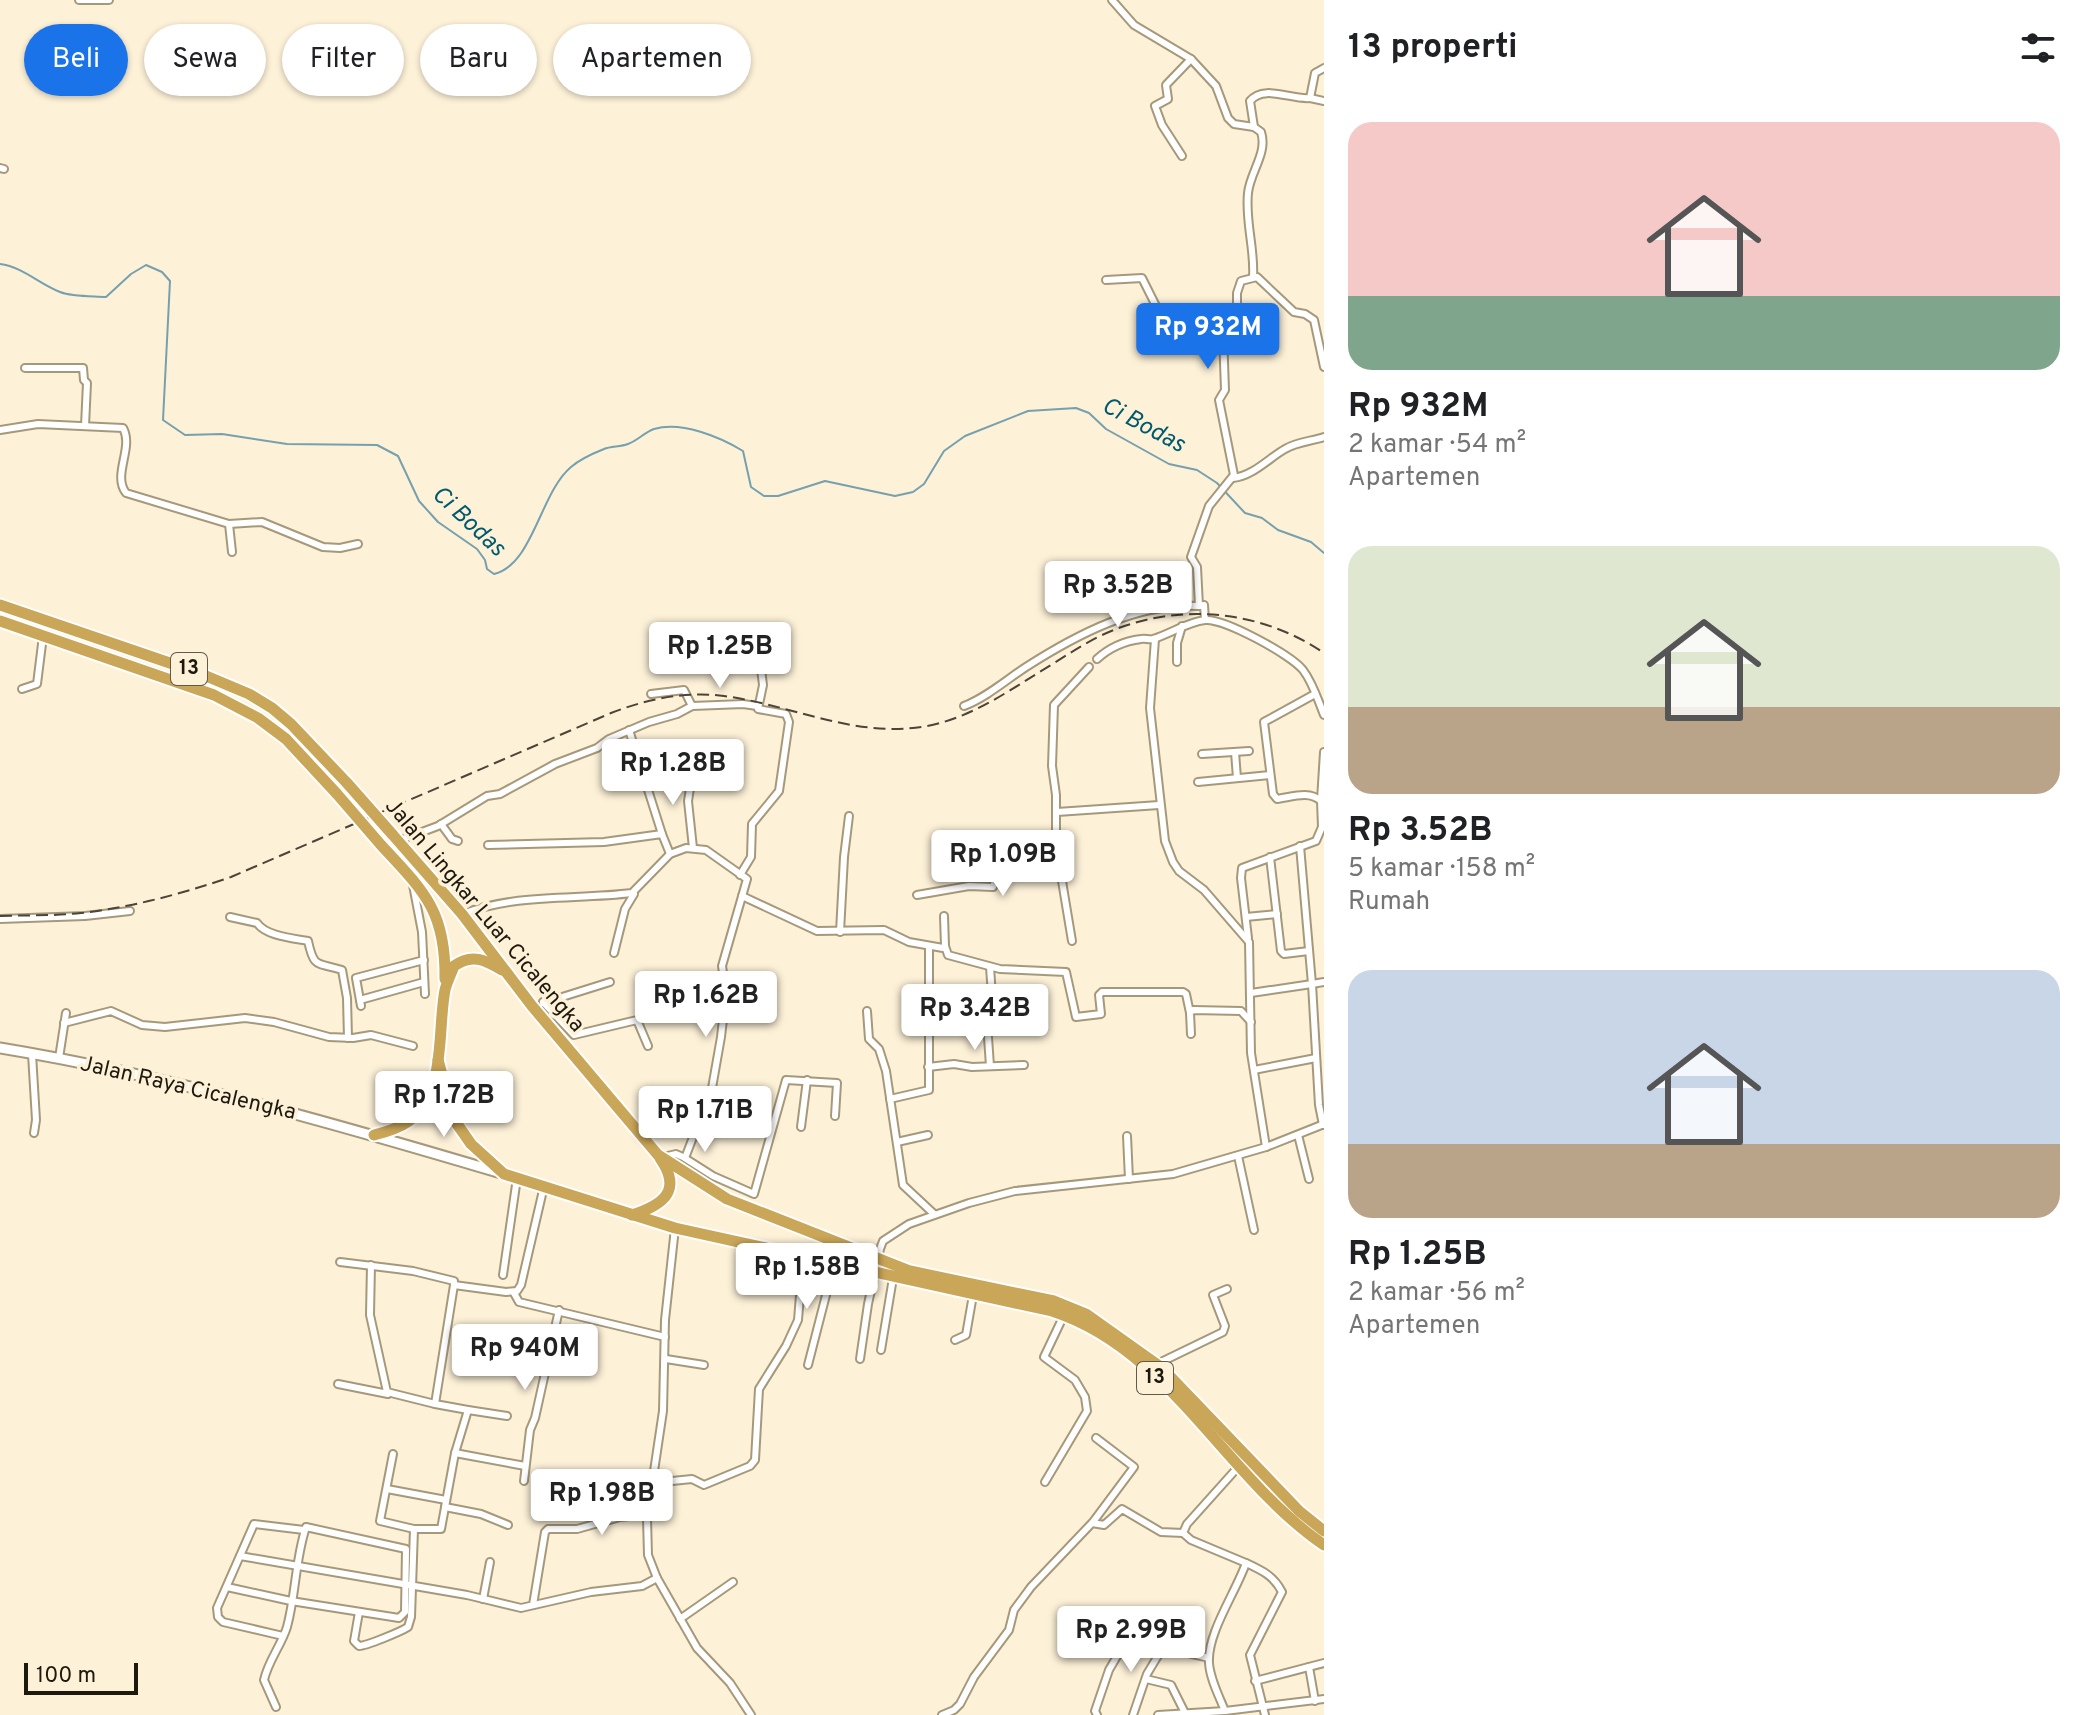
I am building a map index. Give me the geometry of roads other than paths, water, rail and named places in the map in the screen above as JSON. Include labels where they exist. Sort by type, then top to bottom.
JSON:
[{"type":"highway","name":"Jalan Lingkar Luar Cicalengka","points":[[0,605],[199,673],[249,694],[272,708],[347,783],[462,914],[506,972],[538,1004],[660,1156],[727,1199],[878,1258]]},
{"type":"highway","name":"Jalan Lingkar Luar Cicalengka","points":[[0,621],[214,695],[258,718],[286,739],[431,903],[441,924],[446,955],[445,988]]},
{"type":"highway","points":[[445,988],[454,966],[474,957],[484,959],[506,972]]},
{"type":"highway","name":"13","points":[[445,988],[438,1060],[455,1121],[471,1144],[504,1174],[675,1228],[1064,1315],[1109,1341],[1147,1370],[1292,1521],[1324,1545]]},
{"type":"highway","points":[[374,1135],[395,1129],[417,1113],[432,1085],[438,1060]]},
{"type":"highway","points":[[632,1215],[662,1203],[668,1193],[670,1179],[660,1156]]},
{"type":"highway","name":"13","points":[[878,1258],[910,1271],[1069,1306],[1118,1334],[1157,1364],[1299,1511],[1324,1531]]},
{"type":"main road","name":"Jalan Raya Cicalengka","points":[[0,1048],[59,1058],[257,1104],[504,1174]]},
{"type":"street","points":[[79,0],[109,0]]},
{"type":"street","points":[[1112,0],[1134,25],[1191,59],[1216,86],[1228,118],[1234,124],[1254,127],[1261,132],[1264,149],[1252,173],[1248,191],[1253,277]]},
{"type":"street","points":[[1182,156],[1162,125],[1155,106],[1168,99],[1166,85],[1191,59]]},
{"type":"street","points":[[1310,98],[1315,73],[1324,68]]},
{"type":"street","points":[[1254,127],[1250,101],[1255,96],[1264,93],[1324,101]]},
{"type":"street","points":[[1233,478],[1219,400],[1225,390],[1223,336],[1237,313],[1239,284],[1244,279],[1257,277],[1294,312],[1314,320],[1324,367]]},
{"type":"street","points":[[1106,280],[1142,278],[1157,308],[1223,336]]},
{"type":"street","points":[[25,368],[83,368],[87,383],[85,426]]},
{"type":"street","points":[[0,430],[38,424],[115,426],[125,431],[127,439],[121,482],[126,493],[229,524],[257,521],[331,549],[358,544]]},
{"type":"street","points":[[1199,606],[1197,567],[1191,557],[1209,506],[1220,491],[1233,478],[1240,478],[1274,459],[1286,448],[1324,437]]},
{"type":"street","points":[[229,524],[232,552]]},
{"type":"street","points":[[964,706],[1058,648],[1102,625],[1158,610],[1204,605],[1205,620]]},
{"type":"street","points":[[1097,659],[1107,650],[1122,644],[1142,638],[1155,639],[1205,620],[1233,627],[1293,662],[1305,673],[1324,715]]},
{"type":"street","points":[[1177,662],[1177,643],[1183,626]]},
{"type":"street","points":[[22,689],[37,684],[43,636]]},
{"type":"street","points":[[1155,639],[1150,708],[1165,841],[1179,871],[1204,890],[1249,942]]},
{"type":"street","points":[[1072,941],[1056,841],[1057,812],[1052,766],[1054,705],[1089,667]]},
{"type":"street","points":[[740,875],[751,857],[752,824],[779,791],[789,722],[786,714],[760,711],[757,706],[763,685],[761,669]]},
{"type":"street","points":[[651,694],[684,690],[692,706]]},
{"type":"street","points":[[1315,694],[1264,722],[1273,794],[1277,799],[1315,795],[1321,801]]},
{"type":"street","points":[[395,837],[441,824],[487,796],[500,794],[555,764],[661,717],[677,714],[692,706],[757,706]]},
{"type":"street","points":[[629,730],[670,854]]},
{"type":"street","points":[[1202,754],[1249,751]]},
{"type":"street","points":[[1235,752],[1237,778]]},
{"type":"street","points":[[1266,1147],[1254,1070],[1249,942],[1240,871],[1248,864],[1318,839],[1322,827],[1324,752]]},
{"type":"street","points":[[693,769],[688,801],[693,848]]},
{"type":"street","points":[[1198,782],[1270,775]]},
{"type":"street","points":[[1057,812],[1159,805]]},
{"type":"street","points":[[840,932],[849,816]]},
{"type":"street","points":[[441,824],[452,839],[458,841]]},
{"type":"street","points":[[488,845],[604,842],[662,834]]},
{"type":"street","points":[[917,895],[969,886],[993,887],[998,873],[1005,868],[1001,847],[1056,841]]},
{"type":"street","points":[[860,1359],[874,1273],[883,1241],[909,1224],[1015,1191],[1193,1170],[1324,1125],[1319,1105],[1300,846]]},
{"type":"street","points":[[614,953],[625,909],[647,876],[670,854],[680,849],[706,850],[748,881],[722,966],[726,993],[712,1088],[685,1158]]},
{"type":"street","points":[[1270,857],[1282,954],[1309,951]]},
{"type":"street","points":[[411,877],[422,932],[425,994]]},
{"type":"street","points":[[462,914],[493,903],[520,899],[628,894],[636,891]]},
{"type":"street","points":[[742,896],[809,928],[840,932],[884,930],[909,942],[945,946]]},
{"type":"street","points":[[0,919],[72,917],[130,911]]},
{"type":"street","points":[[1246,917],[1277,914]]},
{"type":"street","points":[[944,916],[948,955],[990,967],[1066,972],[1076,1017],[1101,1014],[1099,995],[1102,992],[1183,992],[1190,1013],[1191,1034]]},
{"type":"street","points":[[230,917],[257,923],[261,929],[280,936],[308,941],[309,955],[319,964],[342,970],[347,998],[348,1038]]},
{"type":"street","points":[[890,1099],[929,1091],[929,946]]},
{"type":"street","points":[[424,960],[356,978],[360,1003],[424,982]]},
{"type":"street","points":[[990,967],[993,1010],[987,1023],[990,1066]]},
{"type":"street","points":[[538,1004],[610,982]]},
{"type":"street","points":[[1251,993],[1324,982]]},
{"type":"street","points":[[538,1004],[574,1035],[637,1020],[648,1046]]},
{"type":"street","points":[[1190,1013],[1193,1010],[1241,1011],[1251,1022]]},
{"type":"street","points":[[64,1023],[111,1011],[145,1025],[165,1027],[212,1024],[242,1018],[274,1022],[329,1037],[371,1035],[413,1046]]},
{"type":"street","points":[[867,1011],[869,1039],[879,1049],[883,1059],[903,1185],[934,1214]]},
{"type":"street","points":[[59,1058],[66,1013]]},
{"type":"street","points":[[32,1054],[34,1133]]},
{"type":"street","points":[[1254,1070],[1316,1058]]},
{"type":"street","points":[[928,1067],[954,1064],[1024,1065]]},
{"type":"street","points":[[660,1156],[676,1154],[713,1176],[754,1194],[785,1083],[791,1079],[837,1083],[835,1116]]},
{"type":"street","points":[[801,1127],[807,1080]]},
{"type":"street","points":[[897,1142],[928,1135]]},
{"type":"street","points":[[1298,1135],[1309,1179]]},
{"type":"street","points":[[1127,1136],[1129,1179]]},
{"type":"street","points":[[1238,1156],[1254,1230]]},
{"type":"street","points":[[503,1275],[517,1178]]},
{"type":"street","points":[[514,1293],[521,1285],[544,1186]]},
{"type":"street","points":[[675,1228],[665,1337],[663,1411],[647,1514],[648,1555],[657,1578],[697,1648],[730,1683],[751,1715]]},
{"type":"street","points":[[653,1478],[672,1481],[692,1479],[704,1485],[750,1466],[755,1460],[759,1389],[798,1320],[803,1258]]},
{"type":"street","points":[[340,1262],[454,1281],[435,1404]]},
{"type":"street","points":[[808,1365],[834,1264]]},
{"type":"street","points":[[371,1265],[370,1315],[388,1394]]},
{"type":"street","points":[[881,1350],[893,1278]]},
{"type":"street","points":[[454,1285],[514,1293]]},
{"type":"street","points":[[1157,1364],[1223,1332],[1225,1326],[1213,1295],[1227,1289]]},
{"type":"street","points":[[514,1293],[519,1302],[665,1337]]},
{"type":"street","points":[[955,1340],[966,1335],[973,1295]]},
{"type":"street","points":[[524,1481],[530,1430],[559,1310]]},
{"type":"street","points":[[1045,1482],[1086,1415],[1085,1397],[1075,1380],[1044,1357],[1064,1315]]},
{"type":"street","points":[[666,1359],[704,1365]]},
{"type":"street","points":[[338,1384],[507,1416]]},
{"type":"street","points":[[393,1454],[380,1522],[414,1529],[441,1529],[455,1453],[468,1410]]},
{"type":"street","points":[[942,1715],[960,1704],[974,1677],[1009,1630],[1014,1610],[1031,1587],[1093,1522],[1134,1467],[1096,1438]]},
{"type":"street","points":[[455,1453],[525,1466]]},
{"type":"street","points":[[1183,1533],[1187,1524],[1239,1466]]},
{"type":"street","points":[[387,1489],[481,1514],[508,1525]]},
{"type":"street","points":[[1093,1522],[1104,1525],[1122,1509],[1161,1532],[1183,1533],[1191,1540],[1266,1572],[1275,1580],[1282,1592],[1250,1655],[1265,1715]]},
{"type":"street","points":[[533,1605],[548,1529],[577,1529],[620,1517],[647,1514]]},
{"type":"street","points":[[283,1636],[220,1620],[217,1608],[254,1524],[304,1530],[307,1527],[405,1548],[411,1617],[408,1627],[383,1636],[371,1645],[359,1646],[354,1641],[359,1612]]},
{"type":"street","points":[[227,1587],[291,1601],[399,1618],[405,1612],[414,1529]]},
{"type":"street","points":[[276,1707],[264,1680],[283,1636],[304,1530]]},
{"type":"street","points":[[240,1556],[513,1607],[583,1593],[642,1586],[657,1578]]},
{"type":"street","points":[[483,1599],[490,1562]]},
{"type":"street","points":[[1225,1711],[1213,1680],[1209,1658],[1212,1641],[1246,1563]]},
{"type":"street","points":[[680,1619],[733,1582]]},
{"type":"street","points":[[1097,1715],[1095,1711],[1109,1670],[1123,1641],[1130,1638],[1162,1649],[1209,1658]]},
{"type":"street","points":[[1133,1715],[1146,1679],[1162,1649]]},
{"type":"street","points":[[1255,1681],[1324,1663]]},
{"type":"street","points":[[1309,1667],[1315,1701]]},
{"type":"street","points":[[1146,1679],[1171,1685],[1185,1713]]},
{"type":"street","points":[[1158,1715],[1225,1711],[1324,1699]]},
{"type":"waterway","name":"Ci Bodas","points":[[0,264],[16,269],[52,289],[83,296],[106,297],[146,265],[162,272],[170,281],[163,420],[185,435],[222,434],[287,444],[377,445],[398,456],[419,501],[438,522],[477,549],[487,569],[494,574],[507,568],[518,557],[551,493],[571,467],[604,449],[631,443],[654,429],[688,429],[712,436],[743,451],[751,487],[764,496],[778,496],[825,481],[895,496],[913,492],[924,484],[944,451],[965,436],[1028,411],[1076,408],[1089,413],[1106,429],[1169,464],[1197,470],[1217,483],[1245,513],[1311,542],[1324,553]]},
{"type":"railway","points":[[0,916],[61,915],[119,907],[231,877],[611,713],[652,700],[681,695],[724,696],[849,725],[900,729],[927,726],[961,716],[992,701],[1098,637],[1155,618],[1184,614],[1214,615],[1271,626],[1324,653]]}]
